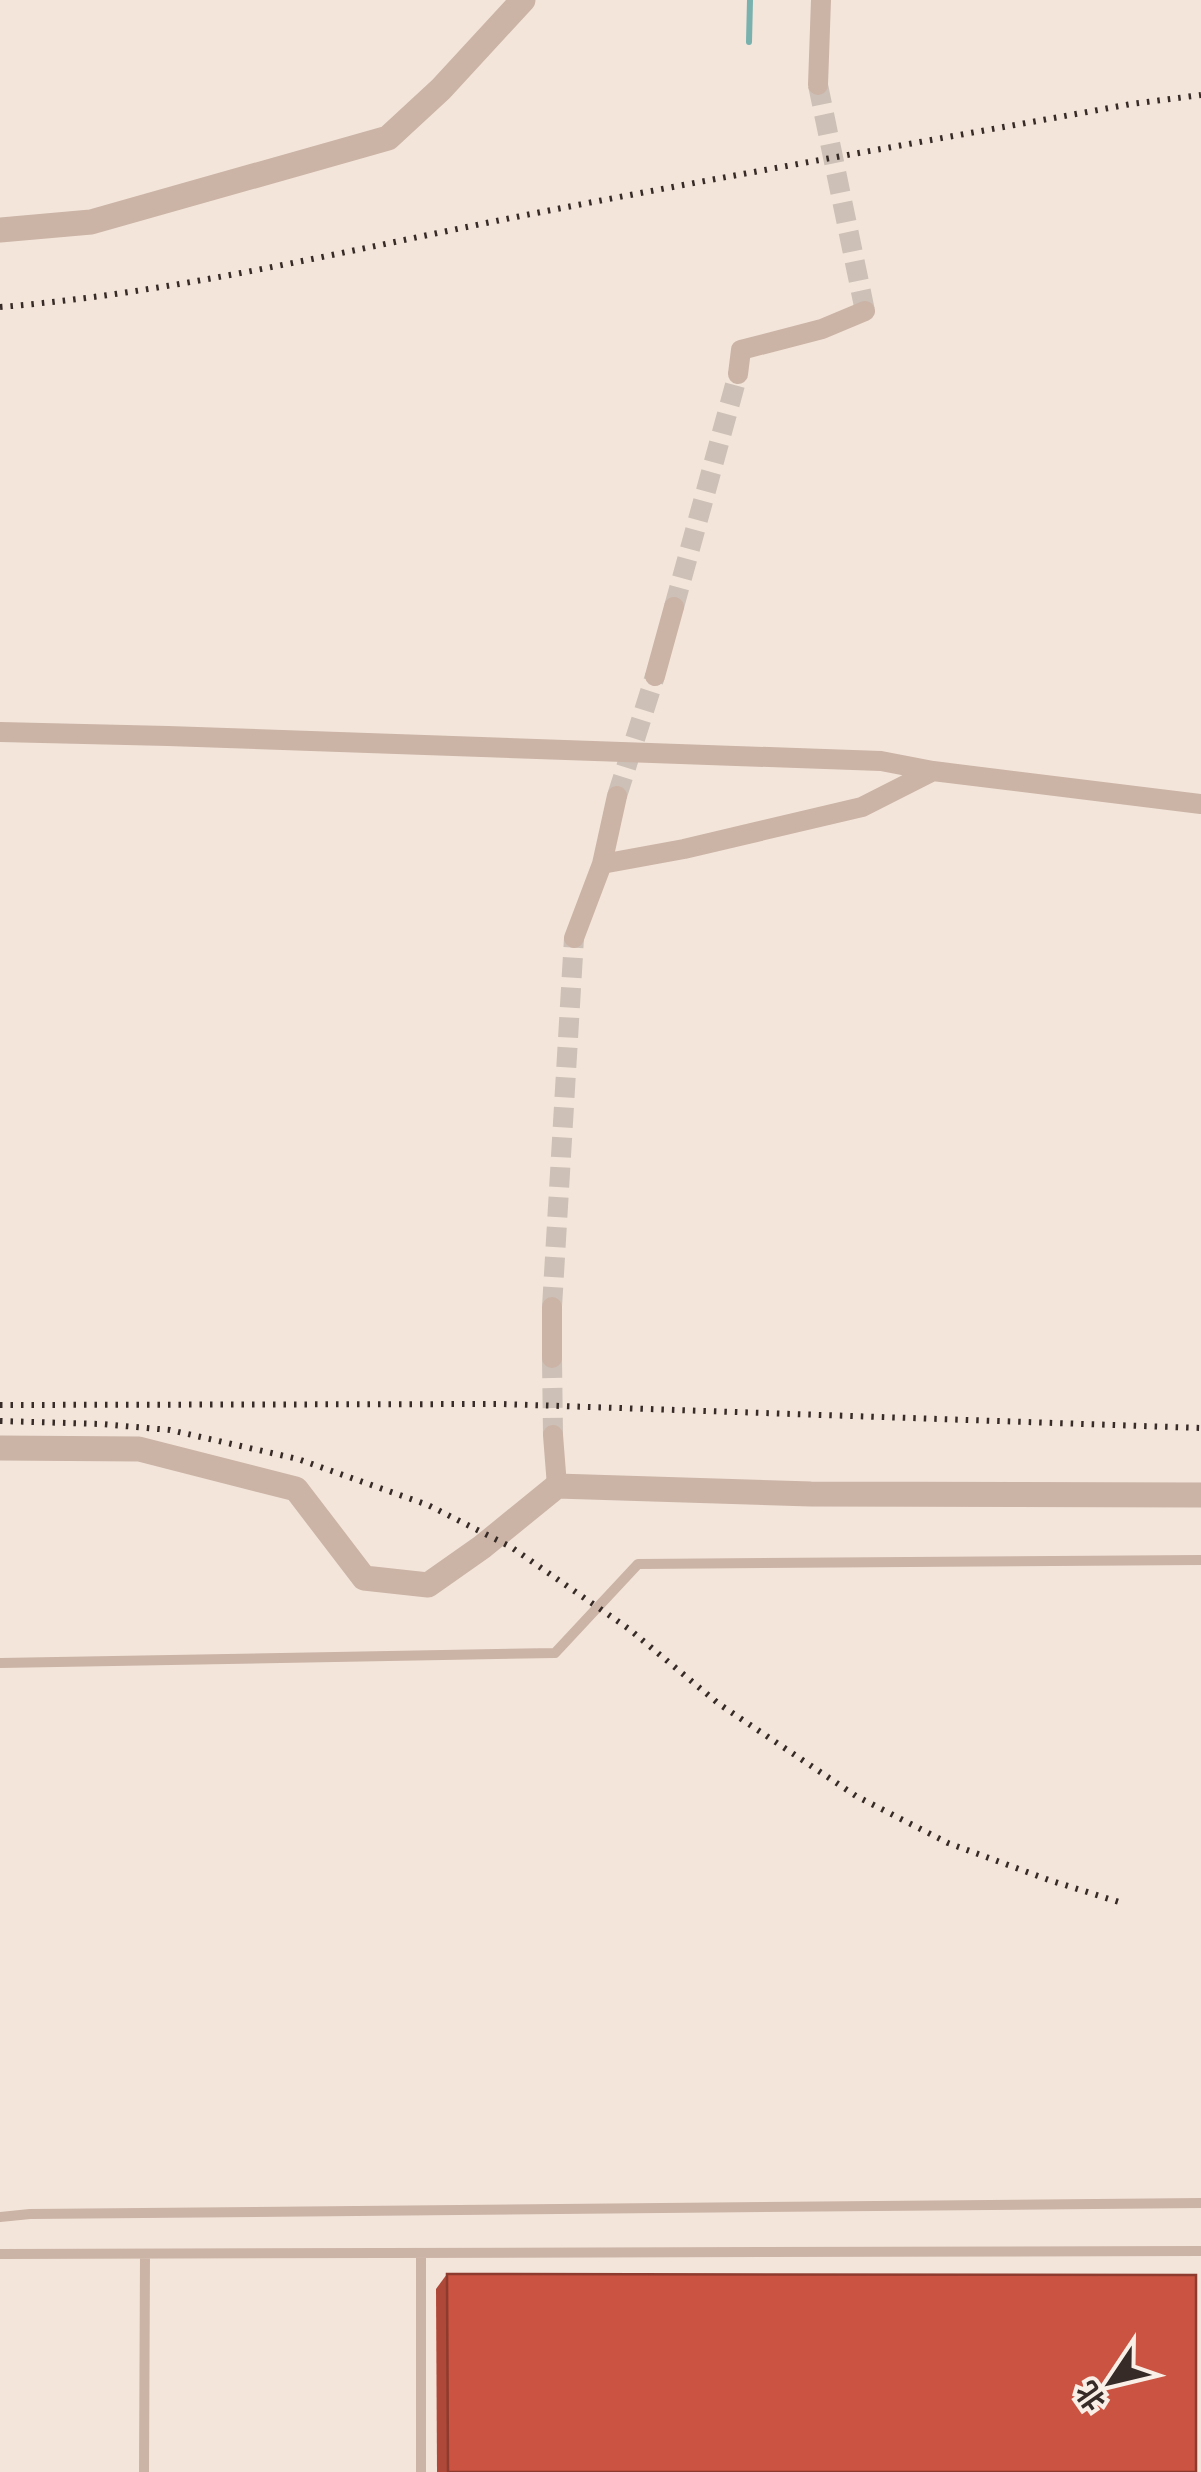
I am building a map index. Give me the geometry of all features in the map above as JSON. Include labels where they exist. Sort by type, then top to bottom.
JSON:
[{"type":"street","points":[[0,230],[91,222],[388,138],[441,90],[524,0]]},
{"type":"street","points":[[818,86],[821,0]]},
{"type":"street","points":[[738,374],[741,350],[822,329],[865,310]]},
{"type":"street","points":[[655,676],[674,607]]},
{"type":"street","points":[[0,732],[881,762],[1201,804]]},
{"type":"street","points":[[602,864],[862,808],[933,770]]},
{"type":"street","points":[[574,938],[602,864],[617,796]]},
{"type":"street","points":[[552,1308],[552,1358]]},
{"type":"street","points":[[553,1435],[556,1486]]},
{"type":"street","points":[[0,1448],[138,1449],[296,1490],[364,1578],[428,1585],[556,1486],[811,1494],[1201,1495]]},
{"type":"lane","points":[[0,1663],[555,1653],[638,1564],[1201,1560]]},
{"type":"lane","points":[[0,2216],[1201,2204]]},
{"type":"lane","points":[[0,2254],[1201,2251]]},
{"type":"lane","points":[[421,2253],[421,2472]]},
{"type":"lane","points":[[144,2472],[145,2254]]},
{"type":"building","points":[[447,2274],[1196,2275],[1196,2472],[448,2472]]},
{"type":"waterway","points":[[749,42],[750,0]]},
{"type":"tunnel","points":[[818,85],[865,311]]},
{"type":"tunnel","points":[[674,607],[738,374]]},
{"type":"tunnel","points":[[617,796],[655,676]]},
{"type":"tunnel","points":[[552,1307],[574,938]]},
{"type":"tunnel","points":[[552,1358],[553,1435]]},
{"type":"railway","points":[[0,307],[196,281],[673,187],[1131,104],[1201,95]]},
{"type":"railway","points":[[0,1405],[502,1404],[1201,1428]]},
{"type":"railway","points":[[0,1421],[170,1430],[298,1459],[428,1505],[511,1547],[629,1629],[719,1704],[856,1796],[948,1843],[1119,1902]]}]
